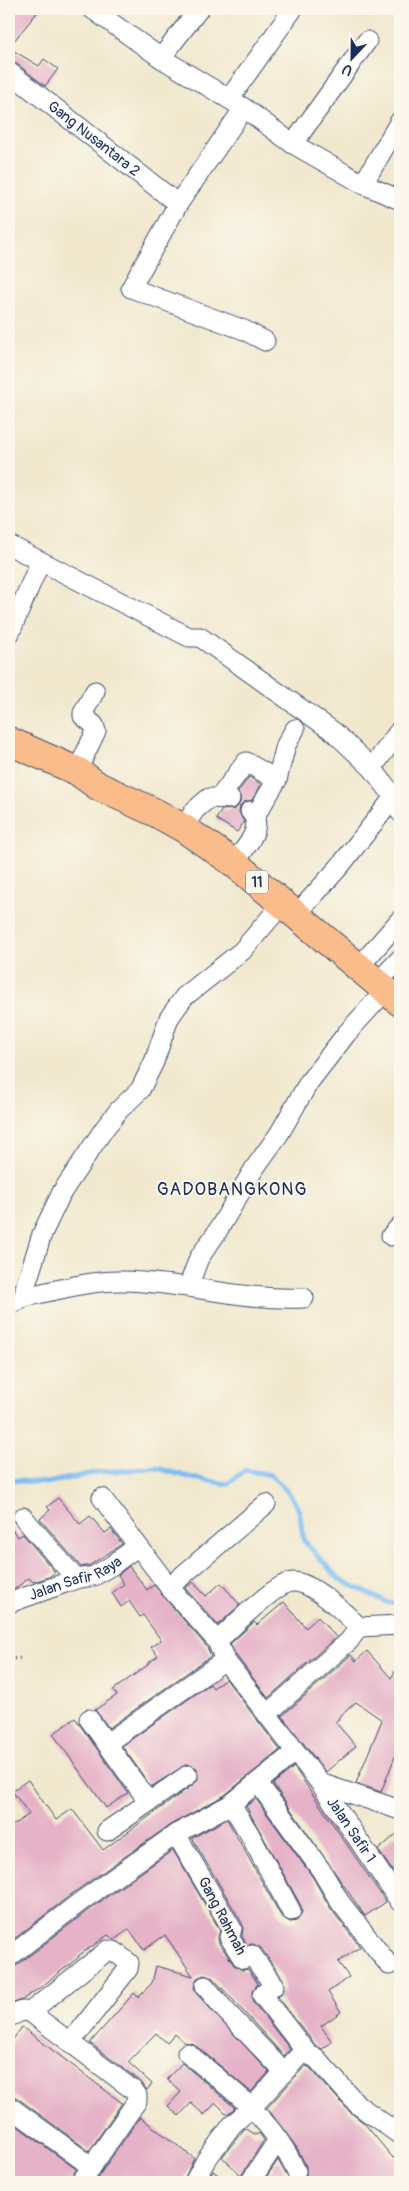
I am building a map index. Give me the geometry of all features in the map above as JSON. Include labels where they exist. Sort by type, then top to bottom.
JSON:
[{"type":"highway","name":"11","points":[[9,741],[183,828],[234,863],[380,985]]},
{"type":"highway","name":"11","points":[[9,756],[71,784],[88,779]]},
{"type":"street","points":[[161,58],[198,9]]},
{"type":"street","points":[[264,341],[244,330],[130,288],[236,103],[293,9]]},
{"type":"street","points":[[98,11],[161,58],[236,103],[293,144],[364,184],[400,200]]},
{"type":"street","points":[[293,144],[367,41]]},
{"type":"street","name":"Gang Nusantara 2","points":[[9,72],[178,204]]},
{"type":"street","points":[[364,184],[400,121]]},
{"type":"street","points":[[9,545],[189,637],[200,637],[334,732],[372,768],[397,804],[340,866],[242,951],[184,997],[170,1018],[154,1062],[140,1090],[119,1110],[104,1129],[62,1192],[42,1234],[25,1288],[17,1301]]},
{"type":"street","points":[[11,625],[40,562]]},
{"type":"street","points":[[88,779],[96,731],[94,725],[83,716],[83,713],[95,691]]},
{"type":"street","points":[[234,863],[255,831],[257,824],[253,814],[277,780],[286,745],[295,729]]},
{"type":"street","points":[[372,768],[400,730]]},
{"type":"street","points":[[183,828],[195,810],[210,798],[225,798],[246,762],[277,780]]},
{"type":"street","points":[[380,985],[400,920]]},
{"type":"street","points":[[194,1287],[191,1279],[199,1258],[233,1207],[254,1169],[279,1134],[309,1082],[400,959]]},
{"type":"street","points":[[17,1301],[102,1281],[125,1281],[194,1287],[235,1294],[304,1298]]},
{"type":"street","name":"Jalan Safir 1","points":[[102,1498],[169,1587],[217,1641],[225,1660],[320,1783],[400,1902]]},
{"type":"street","points":[[169,1587],[266,1504]]},
{"type":"street","points":[[23,1517],[76,1579]]},
{"type":"street","name":"Jalan Safir Raya","points":[[9,1603],[76,1579],[94,1576],[138,1546]]},
{"type":"street","points":[[217,1641],[275,1589],[292,1582],[308,1586],[346,1614],[359,1627],[400,1625]]},
{"type":"street","points":[[267,1714],[349,1641],[359,1627]]},
{"type":"street","points":[[107,1743],[225,1660]]},
{"type":"street","points":[[90,1718],[148,1801]]},
{"type":"street","points":[[9,1957],[80,1902],[176,1834],[230,1804],[295,1752]]},
{"type":"street","points":[[107,1831],[188,1774]]},
{"type":"street","points":[[259,1781],[261,1787],[321,1870],[340,1902],[389,1966]]},
{"type":"street","points":[[320,1783],[400,1810]]},
{"type":"street","points":[[230,1804],[249,1834],[291,1911]]},
{"type":"street","name":"Gang Rahmah","points":[[176,1834],[232,1929],[229,1937],[243,1959],[252,1955],[274,1986],[262,1995],[307,2053]]},
{"type":"street","points":[[30,2012],[108,1950],[114,1950],[129,1963],[128,1969],[71,2042]]},
{"type":"street","points":[[205,1986],[225,2010],[284,2072]]},
{"type":"street","points":[[9,2017],[22,2010],[30,2012],[137,2095],[137,2101],[86,2175],[9,2106]]},
{"type":"street","points":[[187,2053],[252,2107],[278,2140],[296,2171]]},
{"type":"street","points":[[194,2182],[218,2143],[232,2125],[252,2107],[299,2056],[307,2053],[316,2058],[358,2105],[400,2135]]},
{"type":"street","points":[[250,2182],[278,2140]]},
{"type":"path","points":[[9,1659],[23,1658]]},
{"type":"building","points":[[9,9],[40,9],[9,47]]},
{"type":"building","points":[[9,48],[39,66],[44,59],[58,69],[45,86],[16,63],[9,61]]},
{"type":"building","points":[[249,777],[261,784],[252,800],[244,802],[240,806],[239,812],[244,822],[237,832],[216,819],[222,810],[235,809],[239,805],[241,799],[238,792]]},
{"type":"building","points":[[58,1498],[80,1524],[90,1516],[105,1533],[111,1529],[122,1544],[90,1565],[81,1567],[40,1519],[50,1510],[47,1507]]},
{"type":"building","points":[[9,1526],[18,1537],[23,1534],[55,1572],[49,1577],[33,1582],[29,1578],[9,1591]]},
{"type":"building","points":[[129,1566],[147,1590],[154,1585],[207,1647],[211,1656],[109,1728],[95,1710],[117,1695],[113,1690],[158,1656],[151,1647],[161,1640],[143,1615],[140,1617],[129,1601],[121,1607],[112,1593],[124,1584],[118,1575]]},
{"type":"building","points":[[193,1582],[206,1596],[221,1583],[240,1605],[218,1625],[185,1588]]},
{"type":"building","points":[[284,1602],[306,1628],[318,1617],[336,1637],[268,1698],[235,1654],[230,1644],[254,1622],[257,1625]]},
{"type":"building","points":[[367,1651],[391,1678],[400,1664],[400,1744],[381,1792],[356,1783],[382,1720],[356,1702],[338,1718],[335,1722],[356,1746],[326,1772],[282,1716],[351,1655],[356,1661]]},
{"type":"building","points":[[226,1679],[280,1750],[225,1795],[170,1825],[73,1893],[9,1943],[9,1828],[29,1814],[12,1791],[28,1780],[56,1820],[72,1809],[103,1850],[194,1784],[198,1779],[197,1768],[187,1764],[151,1787],[122,1746],[210,1684],[213,1688]]},
{"type":"building","points":[[75,1718],[128,1793],[106,1808],[53,1734]]},
{"type":"building","points":[[294,1767],[386,1902],[365,1916],[273,1784]]},
{"type":"building","points":[[256,1799],[312,1876],[331,1909],[360,1947],[338,1962],[349,1977],[328,1992],[341,2012],[321,2026],[332,2042],[322,2049],[316,2046],[278,1997],[284,1990],[283,1979],[261,1948],[253,1944],[247,1945],[242,1936],[242,1923],[192,1838],[227,1819],[281,1916],[290,1922],[297,1921],[302,1912],[301,1906],[246,1806]]},
{"type":"building","points":[[400,1831],[400,1882],[378,1850]]},
{"type":"building","points":[[173,1850],[220,1930],[219,1943],[234,1965],[242,1970],[248,1969],[258,1984],[252,1991],[253,2002],[290,2049],[284,2056],[213,1978],[204,1975],[197,1978],[194,1987],[196,1993],[269,2072],[251,2092],[194,2044],[184,2042],[175,2034],[167,2043],[156,2033],[128,2062],[152,2084],[147,2090],[140,2081],[90,2043],[134,1993],[138,1997],[152,1983],[156,1966],[193,1976],[165,1935],[144,1950],[129,1929],[114,1940],[108,1935],[78,1956],[41,1987],[22,2000],[9,2005],[9,1968],[16,1966],[87,1911]]},
{"type":"building","points":[[22,2027],[122,2103],[89,2151],[16,2097],[9,2095],[9,2045]]},
{"type":"building","points":[[182,2063],[235,2108],[227,2114],[216,2103],[204,2115],[191,2103],[179,2116],[168,2106],[181,2092],[167,2079]]},
{"type":"building","points":[[305,2066],[309,2067],[350,2112],[364,2123],[393,2158],[400,2153],[400,2182],[263,2182],[278,2160],[290,2181],[301,2181],[306,2177],[306,2166],[297,2148],[267,2108]]},
{"type":"building","points":[[140,2117],[194,2158],[183,2182],[105,2182],[98,2177]]},
{"type":"building","points":[[9,2120],[76,2169],[70,2182],[9,2182]]},
{"type":"building","points":[[245,2128],[256,2135],[259,2133],[264,2140],[239,2182],[235,2182],[241,2175],[222,2157]]},
{"type":"building","points":[[213,2171],[227,2182],[207,2182]]},
{"type":"waterway","points":[[9,1480],[47,1483],[98,1472],[157,1468],[192,1478],[228,1484],[245,1470],[271,1475],[290,1494],[299,1511],[304,1541],[339,1579],[388,1603],[400,1604]]},
{"type":"district","name":"GADOBANGKONG","points":[[232,1189]]}]
